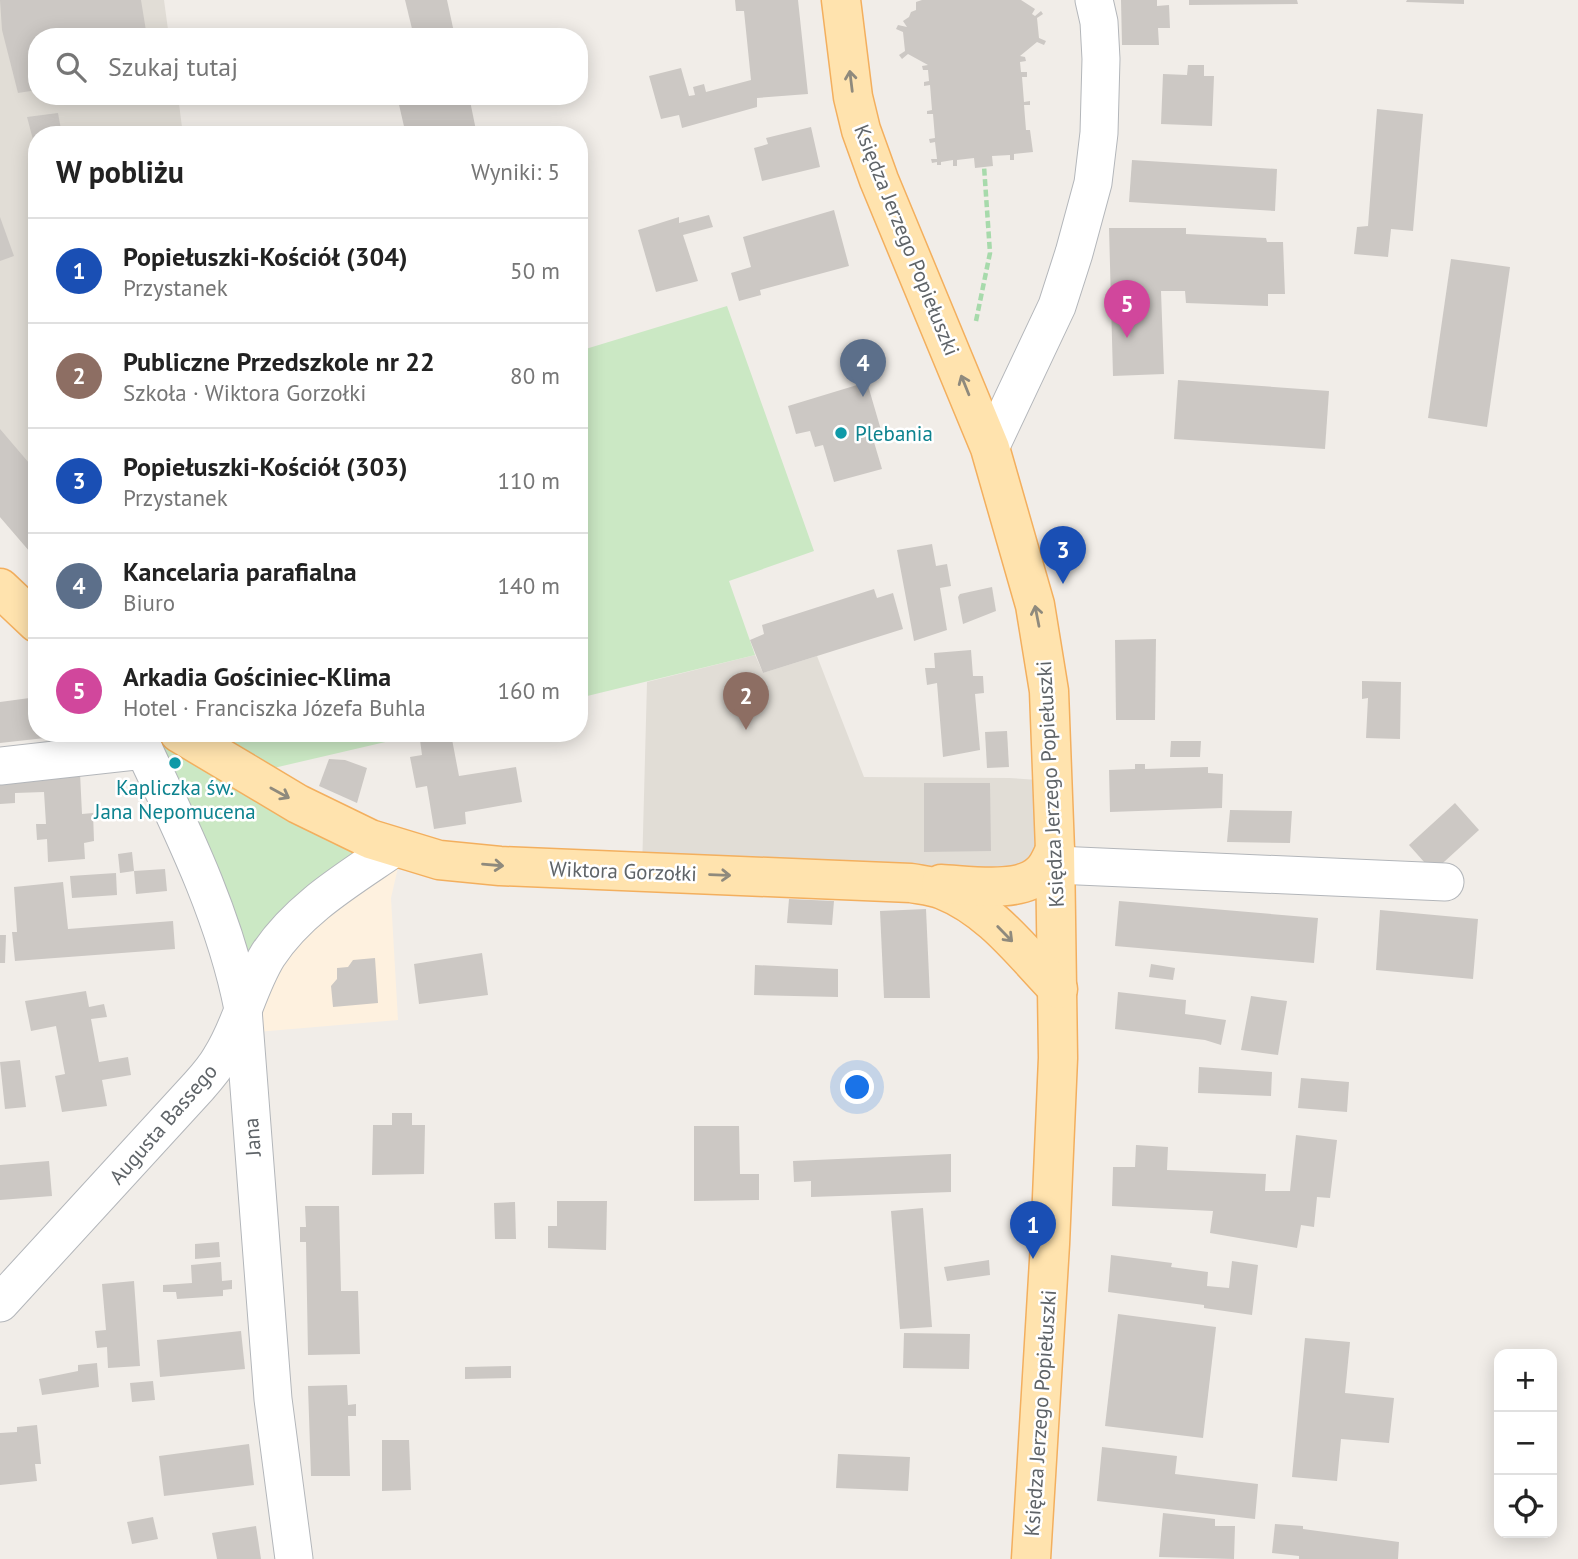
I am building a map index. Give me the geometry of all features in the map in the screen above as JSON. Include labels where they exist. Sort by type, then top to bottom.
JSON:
[{"type":"main road","name":"Księdza Jerzego Popiełuszki","points":[[841,0],[853,97],[861,130],[879,180],[990,448],[1032,595],[1049,691],[1056,858],[1057,1072],[1050,1244],[1031,1559]]},
{"type":"main road","points":[[0,588],[28,614]]},
{"type":"main road","name":"Wiktora Gorzołki","points":[[194,742],[298,804],[370,839],[439,860],[500,866],[911,883],[940,889],[964,900],[990,918],[1058,989]]},
{"type":"main road","points":[[911,883],[1018,885],[1041,874],[1056,858]]},
{"type":"street","points":[[990,448],[1057,306],[1093,183],[1101,59],[1099,22],[1094,0]]},
{"type":"street","points":[[0,766],[140,742]]},
{"type":"street","name":"Jana","points":[[140,742],[225,937],[243,1009],[272,1387],[294,1559]]},
{"type":"street","name":"Augusta Bassego","points":[[0,1303],[198,1087],[222,1057],[268,956],[286,932],[314,905],[394,848]]},
{"type":"street","points":[[1056,858],[1446,882]]},
{"type":"path","points":[[974,330],[990,253],[984,166]]},
{"type":"shaded area","points":[[0,0],[164,0],[168,28],[28,28],[28,105],[179,105],[182,126],[28,126],[28,550],[0,517]]},
{"type":"shaded area","points":[[755,655],[763,673],[817,656],[864,777],[1053,781],[1041,874],[642,871],[647,682]]},
{"type":"shaded area","points":[[402,850],[391,898],[398,1020],[245,1033],[257,977]]},
{"type":"green space","points":[[727,306],[814,551],[729,581],[755,655],[588,696],[588,348]]},
{"type":"green space","points":[[140,742],[385,742],[278,767],[251,777],[370,839],[257,977]]},
{"type":"building","points":[[0,0],[141,0],[146,28],[28,28],[28,91],[18,93],[2,30]]},
{"type":"building","points":[[405,0],[447,0],[453,28],[412,28]]},
{"type":"building","points":[[735,0],[798,0],[808,94],[757,98],[757,107],[682,128],[679,115],[661,119],[649,76],[681,68],[689,96],[695,95],[693,87],[704,84],[706,92],[751,80],[744,11],[736,11]]},
{"type":"building","points":[[1021,0],[1035,9],[1032,14],[1035,16],[1041,11],[1043,14],[1037,18],[1039,38],[1046,41],[1044,45],[1037,42],[1020,56],[1025,57],[1026,61],[1020,62],[1021,72],[1027,72],[1027,77],[1022,77],[1024,102],[1030,101],[1030,105],[1024,105],[1026,130],[1030,130],[1033,152],[1014,154],[1014,160],[1010,160],[1010,155],[992,156],[993,166],[975,168],[974,158],[957,160],[957,166],[953,166],[953,160],[941,162],[941,165],[932,163],[931,159],[937,159],[935,142],[930,143],[929,139],[935,138],[933,114],[927,114],[927,111],[932,110],[930,85],[924,86],[924,82],[929,81],[928,70],[923,70],[922,66],[928,65],[908,54],[902,59],[899,55],[905,51],[903,32],[896,29],[898,25],[907,27],[903,21],[916,10],[916,2]]},
{"type":"building","points":[[1121,0],[1157,0],[1157,6],[1169,5],[1170,28],[1158,28],[1159,45],[1122,45]]},
{"type":"building","points":[[1189,0],[1297,0],[1298,4],[1189,5]]},
{"type":"building","points":[[1464,0],[1464,4],[1406,2]]},
{"type":"building","points":[[1188,65],[1204,65],[1204,76],[1214,76],[1212,126],[1161,124],[1163,74],[1187,75]]},
{"type":"building","points":[[399,105],[471,105],[475,126],[404,126]]},
{"type":"building","points":[[1377,109],[1423,114],[1413,231],[1391,229],[1388,257],[1354,254],[1357,227],[1368,226]]},
{"type":"building","points":[[58,113],[60,126],[29,126],[27,117]]},
{"type":"building","points":[[811,127],[820,167],[762,181],[754,148],[768,144],[766,138]]},
{"type":"building","points":[[1132,160],[1277,169],[1275,211],[1129,202]]},
{"type":"building","points":[[834,210],[849,266],[760,290],[761,295],[739,301],[731,273],[751,267],[743,237]]},
{"type":"building","points":[[709,215],[713,227],[683,235],[698,281],[656,292],[638,230],[679,217],[679,223]]},
{"type":"building","points":[[0,217],[14,256],[0,261]]},
{"type":"building","points":[[1109,228],[1186,228],[1186,234],[1266,238],[1267,242],[1283,242],[1285,294],[1268,294],[1268,306],[1186,303],[1185,291],[1161,291],[1164,374],[1113,376]]},
{"type":"building","points":[[1451,259],[1510,267],[1487,427],[1428,418]]},
{"type":"building","points":[[1178,380],[1329,391],[1325,449],[1174,439]]},
{"type":"building","name":"Plebania","points":[[867,382],[881,430],[871,432],[882,469],[834,482],[823,445],[815,447],[810,431],[796,434],[788,406]]},
{"type":"building","points":[[0,429],[28,462],[28,550],[0,517]]},
{"type":"building","points":[[932,544],[936,566],[947,564],[951,586],[940,588],[947,630],[914,641],[897,550]]},
{"type":"building","points":[[992,587],[996,611],[963,624],[958,597],[960,594]]},
{"type":"building","points":[[874,589],[877,598],[893,593],[903,629],[763,673],[750,640],[764,634],[762,625]]},
{"type":"building","points":[[1156,639],[1155,720],[1116,720],[1115,640]]},
{"type":"building","points":[[971,650],[973,676],[983,676],[984,693],[975,694],[980,750],[943,757],[937,683],[927,685],[925,668],[935,668],[934,653]]},
{"type":"building","points":[[1362,681],[1401,682],[1400,739],[1366,738],[1368,698],[1362,699]]},
{"type":"building","points":[[28,698],[28,740],[0,743],[0,702]]},
{"type":"building","points":[[1007,731],[1009,767],[987,768],[985,732]]},
{"type":"building","points":[[1171,741],[1201,741],[1200,757],[1170,757]]},
{"type":"building","points":[[420,742],[453,742],[459,776],[516,767],[522,802],[465,812],[466,824],[434,829],[427,786],[416,788],[410,757],[422,755]]},
{"type":"building","points":[[329,759],[345,760],[367,768],[357,803],[319,786]]},
{"type":"building","points":[[1135,764],[1145,764],[1145,769],[1208,767],[1208,773],[1223,774],[1222,808],[1110,812],[1109,770],[1135,769]]},
{"type":"building","points":[[80,773],[82,814],[93,813],[94,841],[84,843],[85,859],[48,862],[47,839],[37,840],[36,824],[46,824],[44,792],[15,793],[15,803],[0,804],[0,778]]},
{"type":"building","points":[[924,783],[990,783],[991,851],[924,852]]},
{"type":"building","points":[[1455,803],[1479,830],[1433,872],[1409,845]]},
{"type":"building","points":[[1230,810],[1292,811],[1290,843],[1227,842]]},
{"type":"building","points":[[132,852],[134,871],[120,873],[118,854]]},
{"type":"building","points":[[165,869],[167,891],[136,894],[134,871]]},
{"type":"building","points":[[116,873],[117,895],[72,898],[70,876]]},
{"type":"building","points":[[63,882],[68,929],[173,921],[175,949],[15,961],[12,932],[17,932],[14,887]]},
{"type":"building","points":[[789,899],[834,901],[832,925],[787,923]]},
{"type":"building","points":[[1119,901],[1318,918],[1314,963],[1115,946]]},
{"type":"building","points":[[926,909],[930,998],[884,998],[880,911]]},
{"type":"building","points":[[1380,910],[1478,919],[1473,979],[1376,970]]},
{"type":"building","points":[[0,935],[6,935],[5,963],[0,963]]},
{"type":"building","points":[[482,953],[488,995],[419,1004],[414,964]]},
{"type":"building","points":[[375,958],[378,1003],[333,1007],[331,986],[337,979],[337,968],[348,967],[353,960]]},
{"type":"building","points":[[1151,964],[1175,968],[1173,980],[1149,977]]},
{"type":"building","points":[[755,965],[838,969],[838,997],[754,995]]},
{"type":"building","points":[[86,991],[89,1007],[104,1004],[107,1017],[91,1019],[99,1062],[128,1057],[131,1075],[102,1080],[107,1106],[62,1112],[55,1076],[65,1074],[56,1026],[31,1031],[25,1001]]},
{"type":"building","points":[[1118,992],[1186,1000],[1185,1014],[1226,1020],[1221,1045],[1205,1040],[1115,1029]]},
{"type":"building","points":[[1251,996],[1287,1001],[1278,1055],[1241,1050]]},
{"type":"building","points":[[20,1060],[26,1107],[5,1109],[0,1062]]},
{"type":"building","points":[[1199,1067],[1272,1072],[1271,1096],[1198,1093]]},
{"type":"building","points":[[1301,1078],[1349,1082],[1347,1112],[1298,1108]]},
{"type":"building","points":[[392,1113],[412,1113],[412,1125],[425,1125],[424,1174],[372,1175],[373,1125],[392,1125]]},
{"type":"building","points":[[694,1126],[739,1126],[740,1174],[759,1174],[759,1200],[694,1201]]},
{"type":"building","points":[[1296,1135],[1337,1140],[1330,1198],[1317,1197],[1314,1227],[1301,1225],[1297,1248],[1210,1233],[1213,1211],[1112,1206],[1113,1167],[1135,1167],[1136,1145],[1168,1147],[1167,1170],[1266,1174],[1265,1191],[1290,1191]]},
{"type":"building","points":[[951,1154],[951,1192],[811,1197],[811,1181],[794,1182],[793,1161]]},
{"type":"building","points":[[49,1161],[52,1196],[0,1200],[0,1165]]},
{"type":"building","points":[[557,1201],[607,1201],[606,1250],[548,1248],[548,1226],[557,1226]]},
{"type":"building","points":[[515,1202],[516,1239],[495,1239],[494,1203]]},
{"type":"building","points":[[305,1206],[339,1206],[341,1291],[358,1291],[360,1354],[308,1355],[306,1242],[300,1242],[300,1227],[306,1227]]},
{"type":"building","points":[[923,1208],[932,1327],[900,1329],[891,1211]]},
{"type":"building","points":[[219,1242],[220,1257],[195,1259],[195,1244]]},
{"type":"building","points":[[1111,1255],[1172,1263],[1171,1267],[1208,1272],[1207,1286],[1229,1288],[1232,1261],[1258,1265],[1252,1315],[1204,1308],[1204,1305],[1108,1292]]},
{"type":"building","points":[[989,1260],[990,1275],[947,1281],[944,1267]]},
{"type":"building","points":[[221,1262],[222,1281],[232,1280],[232,1289],[223,1290],[223,1296],[177,1299],[176,1292],[163,1292],[163,1285],[192,1283],[191,1265]]},
{"type":"building","points":[[134,1281],[140,1366],[108,1368],[107,1347],[97,1348],[95,1331],[106,1330],[102,1284]]},
{"type":"building","points":[[1118,1314],[1216,1327],[1203,1438],[1105,1426]]},
{"type":"building","points":[[241,1331],[245,1369],[160,1377],[157,1340]]},
{"type":"building","points":[[904,1333],[970,1334],[969,1369],[903,1368]]},
{"type":"building","points":[[1305,1338],[1350,1342],[1345,1393],[1394,1398],[1389,1443],[1341,1439],[1337,1481],[1292,1477]]},
{"type":"building","points":[[97,1363],[99,1387],[42,1395],[39,1379],[78,1371],[78,1365]]},
{"type":"building","points":[[511,1366],[511,1378],[465,1379],[465,1367]]},
{"type":"building","points":[[153,1381],[155,1400],[132,1402],[130,1383]]},
{"type":"building","points":[[347,1385],[348,1405],[356,1404],[356,1416],[348,1416],[350,1476],[311,1476],[308,1386]]},
{"type":"building","points":[[37,1425],[41,1464],[35,1464],[37,1481],[0,1485],[0,1433],[17,1432],[17,1427]]},
{"type":"building","points":[[382,1440],[409,1440],[411,1490],[382,1491]]},
{"type":"building","points":[[249,1444],[254,1485],[164,1496],[159,1456]]},
{"type":"building","points":[[1102,1447],[1177,1456],[1175,1474],[1258,1484],[1255,1519],[1097,1501]]},
{"type":"building","points":[[838,1454],[910,1457],[908,1491],[836,1488]]},
{"type":"building","points":[[1163,1513],[1215,1519],[1215,1526],[1235,1526],[1234,1559],[1159,1557]]},
{"type":"building","points":[[153,1517],[158,1539],[132,1544],[127,1522]]},
{"type":"building","points":[[1275,1524],[1399,1542],[1398,1559],[1299,1559],[1299,1556],[1272,1553]]},
{"type":"building","points":[[256,1526],[261,1559],[217,1559],[212,1533]]},
{"type":"place","name":"Arkadia Gościniec-Klima","points":[[1127,338]]},
{"type":"place","name":"Kancelaria parafialna","points":[[863,397]]},
{"type":"place","name":"Plebania","points":[[841,433]]},
{"type":"place","name":"Popiełuszki-Kościół (303)","points":[[1063,584]]},
{"type":"place","name":"Publiczne Przedszkole nr 22","points":[[746,730]]},
{"type":"place","name":"Kapliczka św. Jana Nepomucena","points":[[175,763]]},
{"type":"place","name":"Popiełuszki-Kościół (304)","points":[[1033,1259]]}]
